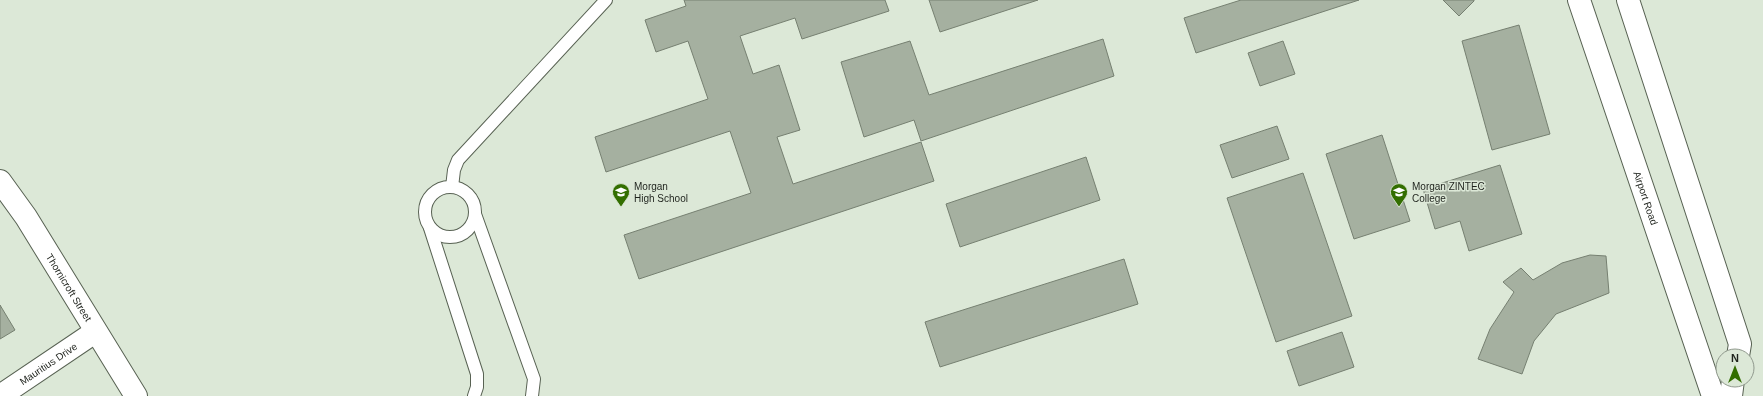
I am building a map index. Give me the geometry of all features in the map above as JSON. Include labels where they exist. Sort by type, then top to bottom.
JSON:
[{"type":"street","name":"Airport Road","points":[[1579,0],[1713,396]]},
{"type":"street","points":[[1628,0],[1740,344],[1739,348]]},
{"type":"street","name":"Thornicroft Street","points":[[0,180],[26,217],[95,332],[136,396]]},
{"type":"street","name":"Mauritius Drive","points":[[0,396],[95,332]]},
{"type":"lane","points":[[452,187],[454,170],[458,160],[606,0]]},
{"type":"lane","points":[[474,396],[477,387],[477,374],[430,228],[426,220],[425,210],[427,201],[433,192],[442,188],[452,187],[462,189],[470,196],[474,204],[475,214],[534,378],[532,396]]},
{"type":"lane","points":[[430,228],[438,235],[448,237],[458,236],[466,232],[473,223],[475,214]]},
{"type":"building","points":[[684,0],[885,0],[889,11],[802,39],[795,18],[740,36],[753,74],[779,65],[800,130],[777,137],[793,184],[921,142],[934,181],[639,279],[624,235],[751,193],[730,131],[606,172],[595,137],[708,99],[688,41],[656,52],[645,20],[686,6]]},
{"type":"building","points":[[929,0],[1038,0],[940,32]]},
{"type":"building","points":[[1241,0],[1359,0],[1196,53],[1184,18]]},
{"type":"building","points":[[1443,0],[1474,0],[1474,1],[1459,16]]},
{"type":"building","points":[[1519,25],[1550,134],[1492,150],[1462,41]]},
{"type":"building","points":[[1103,39],[1114,76],[921,141],[914,120],[864,137],[841,62],[910,41],[929,95]]},
{"type":"building","points":[[1283,41],[1295,74],[1260,86],[1248,53]]},
{"type":"building","points":[[1277,126],[1289,159],[1232,178],[1220,145]]},
{"type":"building","points":[[1382,135],[1410,221],[1354,239],[1326,154]]},
{"type":"building","points":[[1086,157],[1100,200],[960,247],[946,204]]},
{"type":"building","points":[[1500,165],[1522,234],[1469,251],[1460,221],[1435,229],[1423,189]]},
{"type":"building","points":[[1303,173],[1352,316],[1276,342],[1227,198]]},
{"type":"building","points":[[1590,255],[1606,256],[1609,293],[1556,314],[1534,341],[1522,374],[1478,359],[1490,329],[1514,292],[1503,282],[1521,268],[1533,280],[1562,263]]},
{"type":"building","points":[[1124,259],[1138,304],[940,367],[925,322]]},
{"type":"building","points":[[0,305],[15,330],[0,339]]},
{"type":"building","points":[[1342,332],[1354,367],[1299,386],[1287,351]]},
{"type":"place","name":"Morgan High School","points":[[621,207]]},
{"type":"place","name":"Morgan ZINTEC College","points":[[1399,207]]}]
